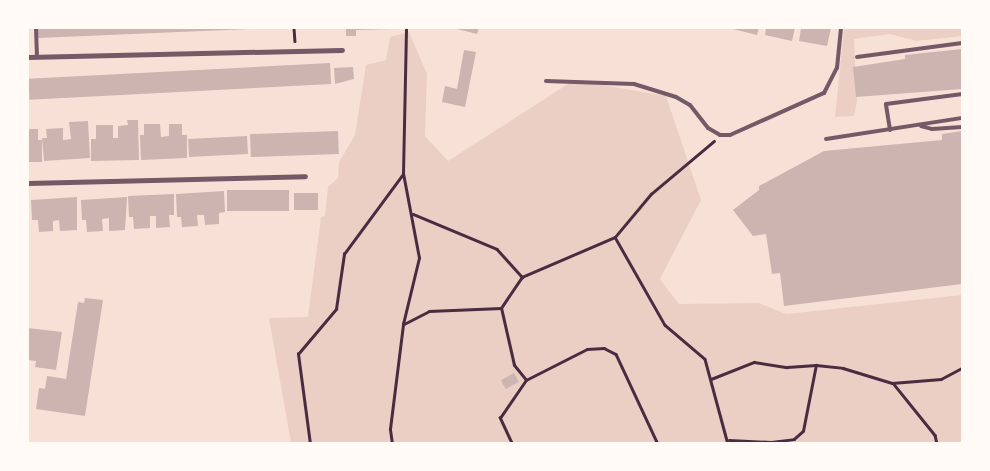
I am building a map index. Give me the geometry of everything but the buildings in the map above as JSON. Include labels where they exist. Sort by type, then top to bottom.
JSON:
[{"type":"street","points":[[28,57],[342,50]]},
{"type":"street","points":[[28,183],[305,176]]},
{"type":"lane","points":[[36,28],[37,57]]},
{"type":"lane","points":[[546,82],[634,84],[690,105],[708,128],[720,134],[730,134],[824,93],[837,68],[841,28]]},
{"type":"lane","points":[[857,57],[962,43]]},
{"type":"lane","points":[[890,130],[886,104],[962,94]]},
{"type":"lane","points":[[826,139],[962,118]]},
{"type":"lane","points":[[919,125],[932,129],[962,127]]},
{"type":"path","points":[[294,28],[296,50]]},
{"type":"path","points":[[392,444],[390,429],[403,324],[419,258],[413,214],[403,173],[406,28]]},
{"type":"path","points":[[526,380],[514,365],[501,308],[522,277],[615,237],[651,194],[700,155],[720,134]]},
{"type":"path","points":[[310,444],[298,354],[336,309],[344,254],[403,173]]},
{"type":"path","points":[[413,214],[497,250],[522,277]]},
{"type":"path","points":[[615,237],[665,325],[704,360],[729,442],[771,442],[794,439],[803,430],[816,364]]},
{"type":"path","points":[[403,324],[429,311],[501,308]]},
{"type":"path","points":[[512,444],[500,418],[526,380],[587,349],[610,351],[616,354],[658,444]]},
{"type":"path","points":[[711,379],[754,362],[787,367],[816,364],[843,368],[892,383],[941,379],[962,368]]},
{"type":"path","points":[[892,383],[935,435],[937,444]]},
{"type":"shaded area","points":[[844,28],[962,28],[962,36],[916,41],[890,34],[854,39],[857,101],[854,116],[835,117]]},
{"type":"shaded area","points":[[409,32],[427,74],[425,136],[448,161],[574,80],[666,96],[701,200],[660,279],[679,304],[759,303],[786,314],[962,295],[962,443],[291,443],[269,318],[308,317],[321,217],[325,216],[328,187],[338,178],[339,162],[355,135],[366,65],[386,60],[390,37]]}]
